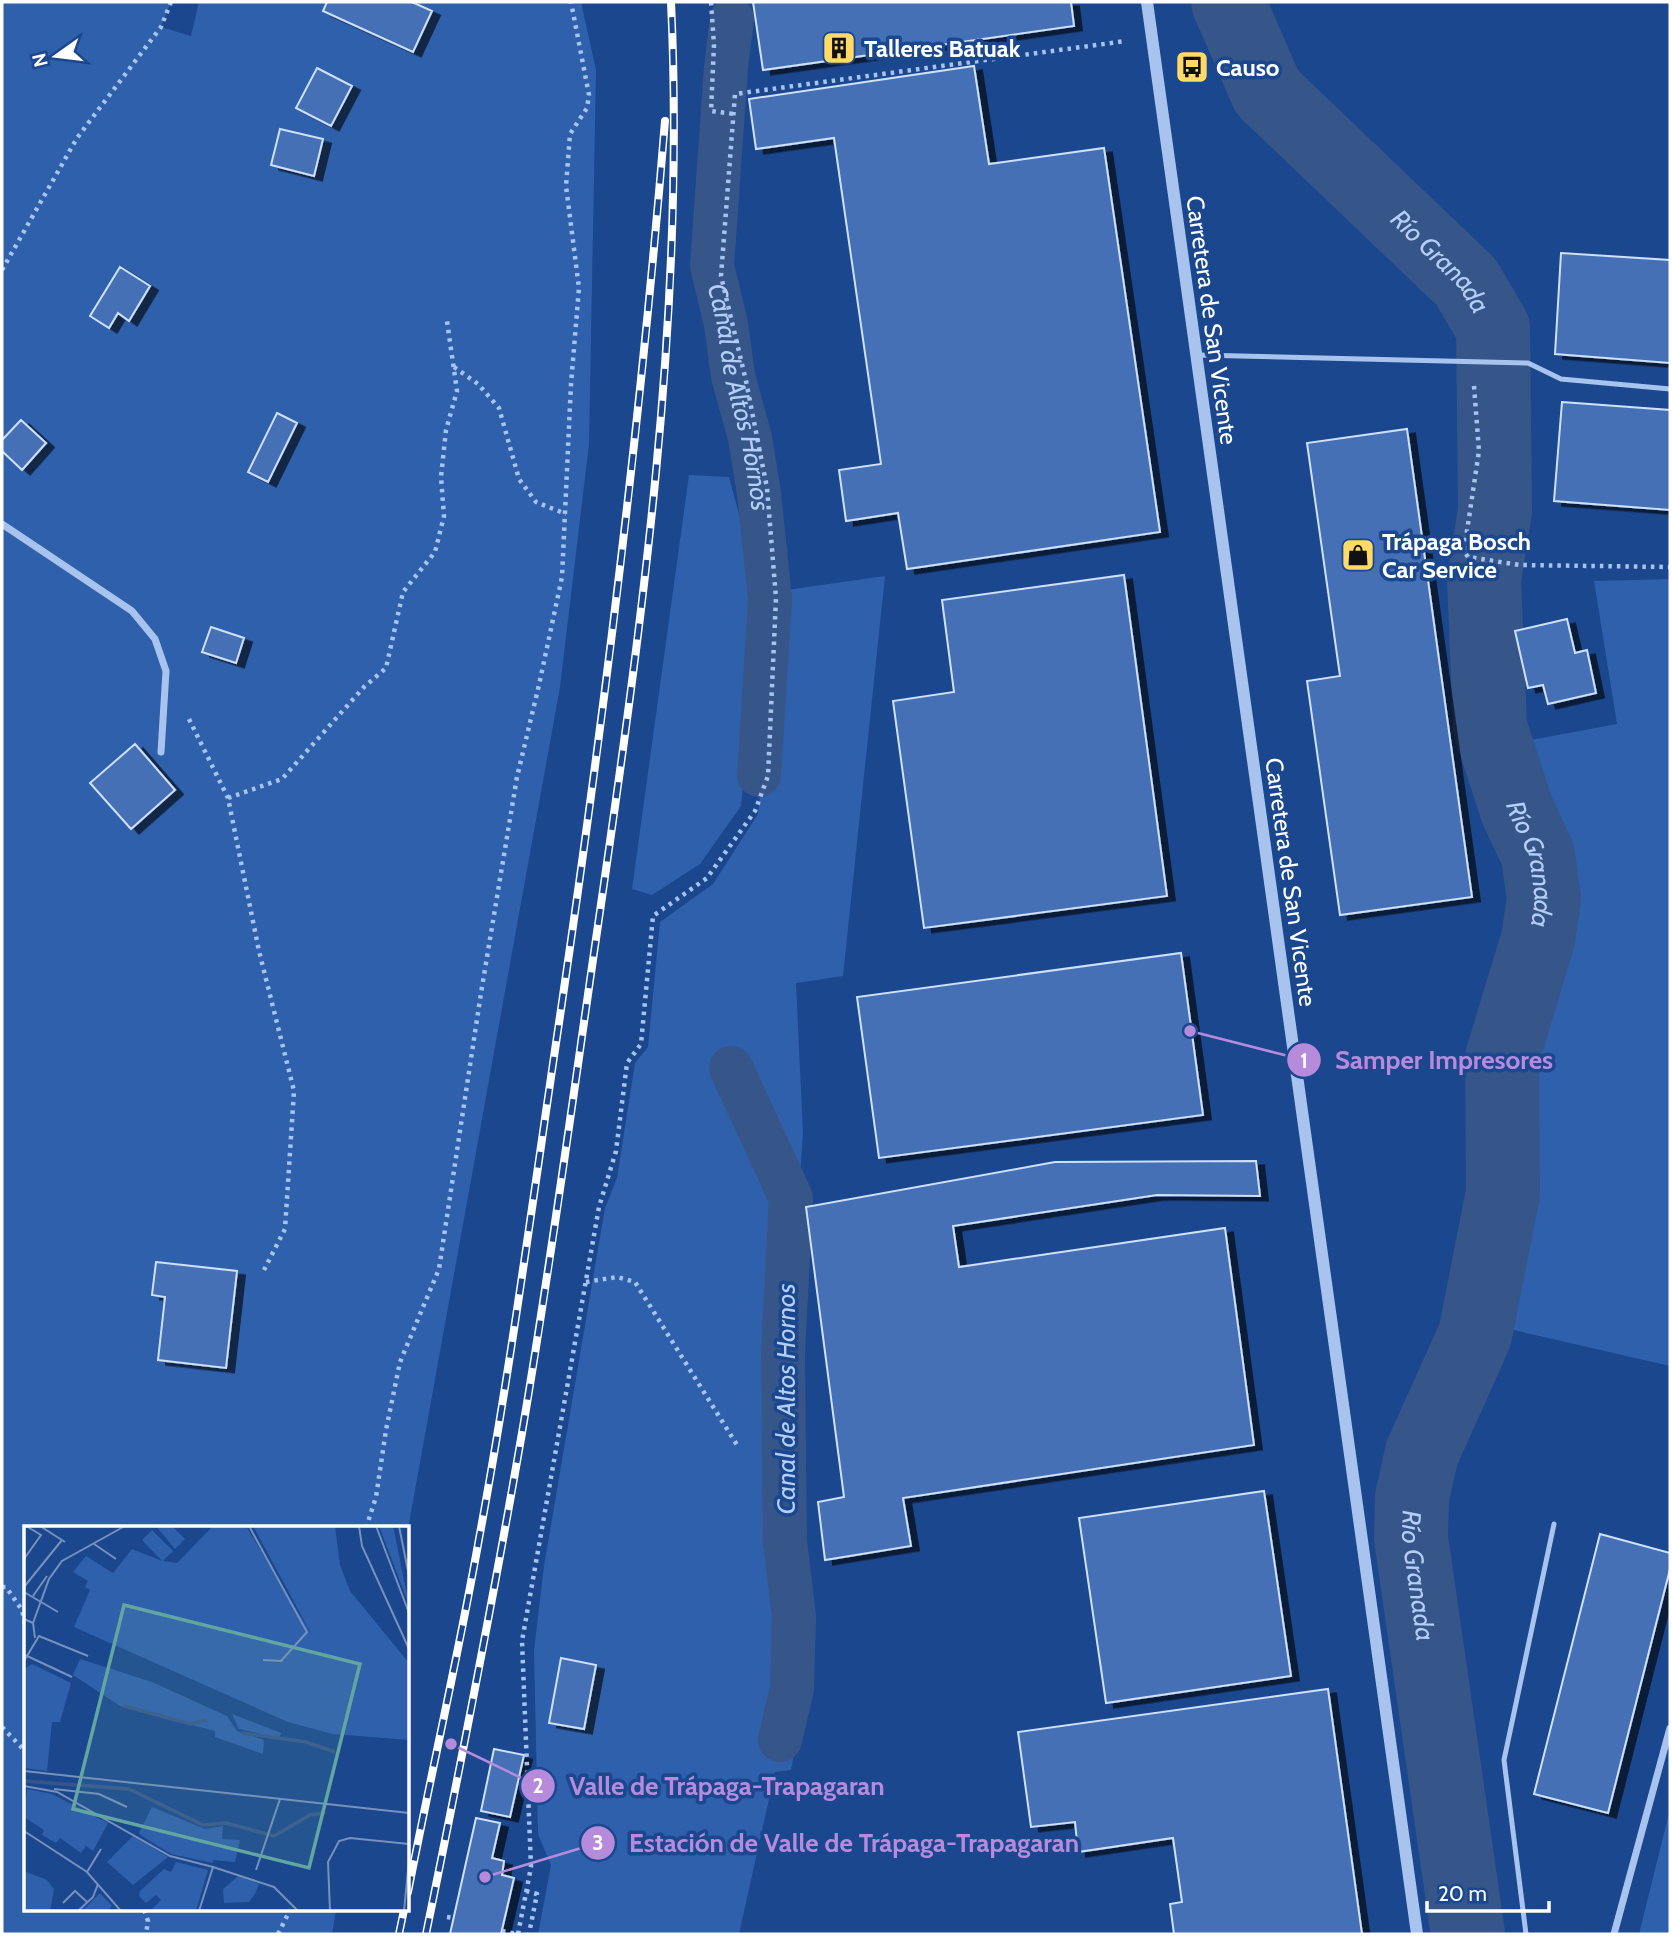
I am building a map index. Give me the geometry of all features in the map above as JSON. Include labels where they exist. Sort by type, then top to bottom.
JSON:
[{"type":"street","name":"Carretera de San Vicente","points":[[1147,2],[1417,1934]]},
{"type":"street","points":[[2,524],[132,611],[155,639],[166,671],[161,752]]},
{"type":"street","points":[[1614,1934],[1670,1728]]},
{"type":"lane","points":[[1196,355],[1528,363],[1562,379],[1670,388]]},
{"type":"lane","points":[[1527,1934],[1504,1760],[1554,1524]]},
{"type":"path","points":[[2,270],[77,138],[161,27],[170,2]]},
{"type":"path","points":[[367,1526],[376,1497],[400,1362],[439,1269],[517,776],[562,577],[571,384],[579,288],[568,199],[569,134],[587,108],[589,96],[571,2]]},
{"type":"path","points":[[711,2],[714,45],[711,111],[734,114]]},
{"type":"path","points":[[502,1931],[517,1934],[531,1867],[522,1642],[599,1207],[615,1151],[627,1063],[642,1044],[653,916],[707,878],[755,811],[768,776],[776,598],[767,488],[722,276],[735,94],[1152,38]]},
{"type":"path","points":[[228,798],[282,779],[365,687],[386,668],[403,592],[435,552],[444,516],[441,477],[446,430],[457,391],[447,320]]},
{"type":"path","points":[[1473,360],[1479,450],[1464,551],[1468,557],[1520,565],[1670,567]]},
{"type":"path","points":[[454,366],[478,384],[499,408],[519,479],[536,502],[566,514]]},
{"type":"path","points":[[189,717],[228,798],[259,951],[294,1091],[285,1229],[264,1270]]},
{"type":"path","points":[[586,1282],[617,1277],[635,1282],[737,1445]]},
{"type":"path","points":[[2,1587],[6,1587],[22,1610],[24,1620]]},
{"type":"path","points":[[2,1727],[24,1750]]},
{"type":"path","points":[[526,1891],[537,1894],[529,1934]]},
{"type":"path","points":[[145,1912],[148,1921],[146,1934]]},
{"type":"path","points":[[278,1934],[289,1912]]},
{"type":"path","points":[[447,1917],[454,1918]]},
{"type":"shaded area","points":[[2,2],[171,2],[161,27],[191,36],[199,2],[581,2],[596,70],[589,444],[560,687],[409,1526],[24,1526],[24,1912],[336,1912],[332,1934],[2,1934],[2,451],[22,469],[46,443],[21,420],[2,440]],"holes":[[[120,268],[150,287],[130,320],[118,313],[109,328],[90,316]],[[277,413],[297,423],[268,482],[248,471]],[[135,744],[175,790],[132,829],[91,783]],[[157,1262],[237,1271],[226,1368],[158,1360],[165,1297],[152,1295]]]},
{"type":"shaded area","points":[[689,475],[729,477],[744,533],[757,646],[741,806],[700,864],[652,895],[632,889]]},
{"type":"shaded area","points":[[885,576],[843,976],[796,983],[803,1133],[793,1273],[788,1431],[791,1499],[806,1590],[806,1645],[803,1708],[791,1770],[775,1772],[739,1934],[538,1934],[551,1865],[538,1834],[534,1651],[544,1566],[605,1208],[617,1178],[635,1063],[648,1047],[660,922],[713,884],[758,814],[776,640],[772,592]]},
{"type":"shaded area","points":[[1670,579],[1670,1366],[1505,1328],[1525,1169],[1529,1071],[1557,985],[1570,874],[1520,742],[1617,724],[1594,581]]},
{"type":"shaded area","points":[[1670,1809],[1670,1934],[1639,1934]]},
{"type":"building","points":[[327,2],[412,2],[432,11],[413,52],[323,11]]},
{"type":"building","name":"Talleres Batuak","points":[[753,2],[1071,2],[1074,26],[763,70]]},
{"type":"building","points":[[974,66],[989,164],[1104,148],[1160,532],[907,569],[898,513],[846,521],[839,470],[881,464],[834,138],[756,149],[749,99]]},
{"type":"building","points":[[317,68],[352,86],[331,126],[296,108]]},
{"type":"building","points":[[280,129],[323,139],[314,176],[271,165]]},
{"type":"building","points":[[1561,253],[1670,260],[1670,363],[1555,354]]},
{"type":"building","points":[[120,267],[150,286],[129,321],[118,313],[109,328],[90,316]]},
{"type":"building","points":[[1562,402],[1670,410],[1670,510],[1554,501]]},
{"type":"building","points":[[277,413],[297,423],[268,482],[248,472]]},
{"type":"building","points":[[21,420],[46,443],[22,470],[2,451],[2,440]]},
{"type":"building","points":[[1407,429],[1472,897],[1340,915],[1307,681],[1340,676],[1307,443]]},
{"type":"building","points":[[1124,575],[1167,896],[924,928],[893,701],[954,692],[942,600]]},
{"type":"building","points":[[1567,619],[1575,653],[1587,650],[1596,693],[1548,704],[1543,685],[1528,688],[1515,631]]},
{"type":"building","points":[[211,627],[244,638],[236,663],[202,652]]},
{"type":"building","points":[[135,744],[175,790],[131,829],[90,783]]},
{"type":"building","points":[[1181,953],[1203,1115],[879,1158],[857,997]]},
{"type":"building","points":[[1256,1161],[1260,1196],[1157,1195],[953,1226],[959,1267],[1225,1228],[1254,1445],[903,1498],[911,1546],[825,1560],[818,1502],[844,1497],[806,1207],[1055,1162]]},
{"type":"building","points":[[156,1262],[237,1271],[226,1368],[158,1360],[165,1297],[152,1295]]},
{"type":"building","points":[[1264,1491],[1291,1676],[1106,1703],[1079,1518]]},
{"type":"building","points":[[1600,1534],[1670,1553],[1670,1569],[1608,1813],[1534,1794]]},
{"type":"building","points":[[561,1658],[596,1665],[584,1729],[549,1723]]},
{"type":"building","points":[[1328,1689],[1362,1934],[1174,1934],[1170,1904],[1182,1902],[1173,1838],[1078,1852],[1075,1822],[1031,1827],[1018,1732]]},
{"type":"building","points":[[494,1749],[524,1755],[510,1817],[481,1811]]},
{"type":"building","points":[[476,1818],[500,1823],[492,1858],[504,1861],[502,1875],[514,1878],[501,1934],[450,1934]]},
{"type":"waterway","name":"Río Granada","points":[[1228,2],[1267,92],[1466,282],[1493,328],[1495,511],[1484,579],[1490,727],[1517,810],[1538,855],[1544,899],[1538,939],[1502,1058],[1503,1193],[1475,1335],[1422,1453],[1412,1497],[1411,1538],[1468,1934]]},
{"type":"waterway","name":"Canal de Altos Hornos","points":[[732,19],[726,67],[712,266],[726,324],[733,376],[750,438],[759,493],[770,599],[759,775]]},
{"type":"waterway","name":"Canal de Altos Hornos","points":[[731,1068],[791,1198],[783,1353],[785,1541],[794,1617],[792,1688],[780,1740]]},
{"type":"railway","points":[[426,1934],[488,1622],[532,1371],[629,706],[656,472],[666,355],[674,120],[671,2]]},
{"type":"railway","points":[[410,1882],[490,1478],[572,934],[631,470],[665,121]]},
{"type":"railway","points":[[399,1934],[404,1912]]},
{"type":"place","name":"Talleres Batuak","points":[[839,48]]},
{"type":"place","name":"Causo","points":[[1192,67]]},
{"type":"place","name":"Trápaga Bosch Car Service","points":[[1358,555]]},
{"type":"place","name":"Samper Impresores","points":[[1190,1031]]},
{"type":"place","name":"Valle de Trápaga-Trapagaran","points":[[451,1744]]},
{"type":"place","name":"Estación de Valle de Trápaga-Trapagaran","points":[[485,1877]]}]
